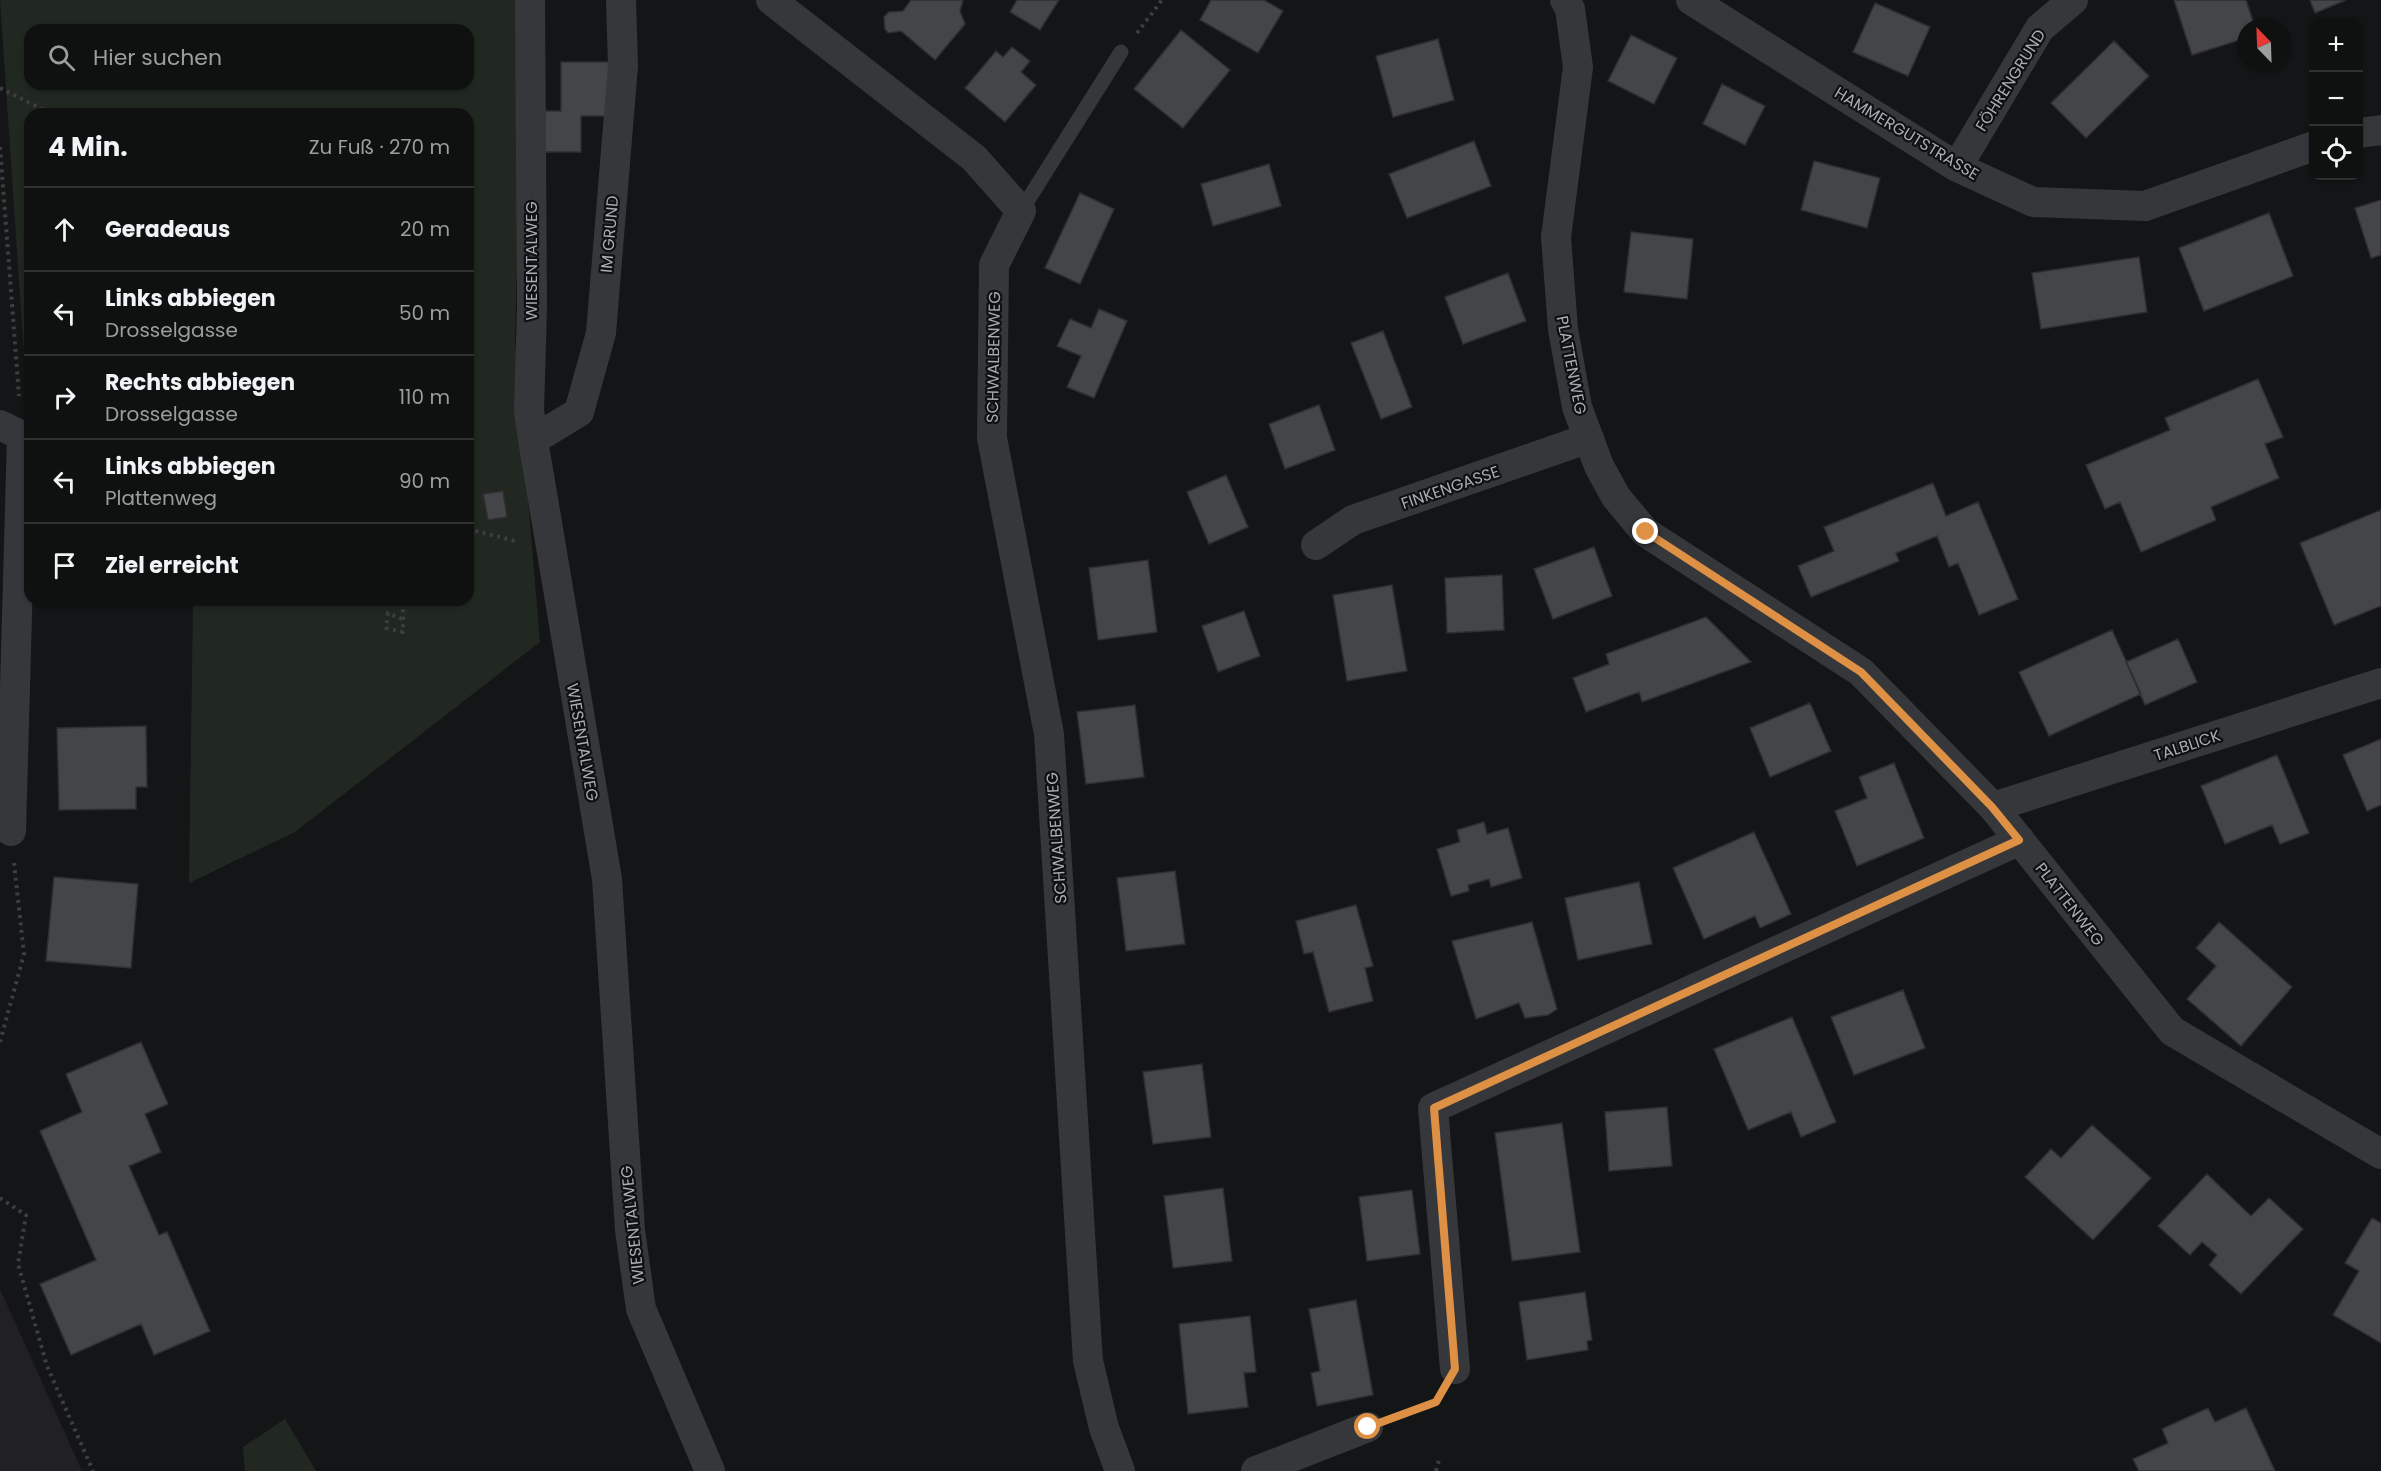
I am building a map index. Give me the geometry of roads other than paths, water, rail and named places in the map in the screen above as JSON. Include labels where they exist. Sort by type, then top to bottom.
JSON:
[{"type":"street","name":"WIESENTALWEG","points":[[530,0],[532,308],[530,410],[533,440],[607,879],[630,1230],[641,1309],[710,1471]]},
{"type":"street","name":"IM GRUND","points":[[533,440],[579,412],[601,333],[623,66],[621,0]]},
{"type":"street","points":[[771,0],[974,158],[1021,211]]},
{"type":"street","name":"PLATTENWEG","points":[[1565,0],[1570,9],[1578,66],[1556,237],[1563,329],[1577,407],[1599,466],[1616,497],[1646,532],[1861,672],[1992,807],[2172,1031],[2381,1154]]},
{"type":"street","name":"HAMMERGUTSTRASSE","points":[[1690,0],[1957,166],[2033,202],[2145,206],[2309,147]]},
{"type":"street","name":"FÖHRENGRUND","points":[[1957,166],[2040,28],[2073,0]]},
{"type":"street","points":[[2363,132],[2381,130]]},
{"type":"street","name":"SCHWALBENWEG","points":[[1021,211],[994,265],[992,438],[1049,734],[1088,1361],[1104,1428],[1120,1471]]},
{"type":"street","points":[[5,828],[11,431]]},
{"type":"street","name":"FINKENGASSE","points":[[1316,545],[1353,520],[1589,438]]},
{"type":"street","name":"TALBLICK","points":[[1992,807],[2381,683]]},
{"type":"street","points":[[1455,1369],[1434,1108],[2019,840]]},
{"type":"street","points":[[1256,1471],[1368,1427]]},
{"type":"lane","name":"SCHWALBENWEG","points":[[1021,211],[1121,52]]}]
